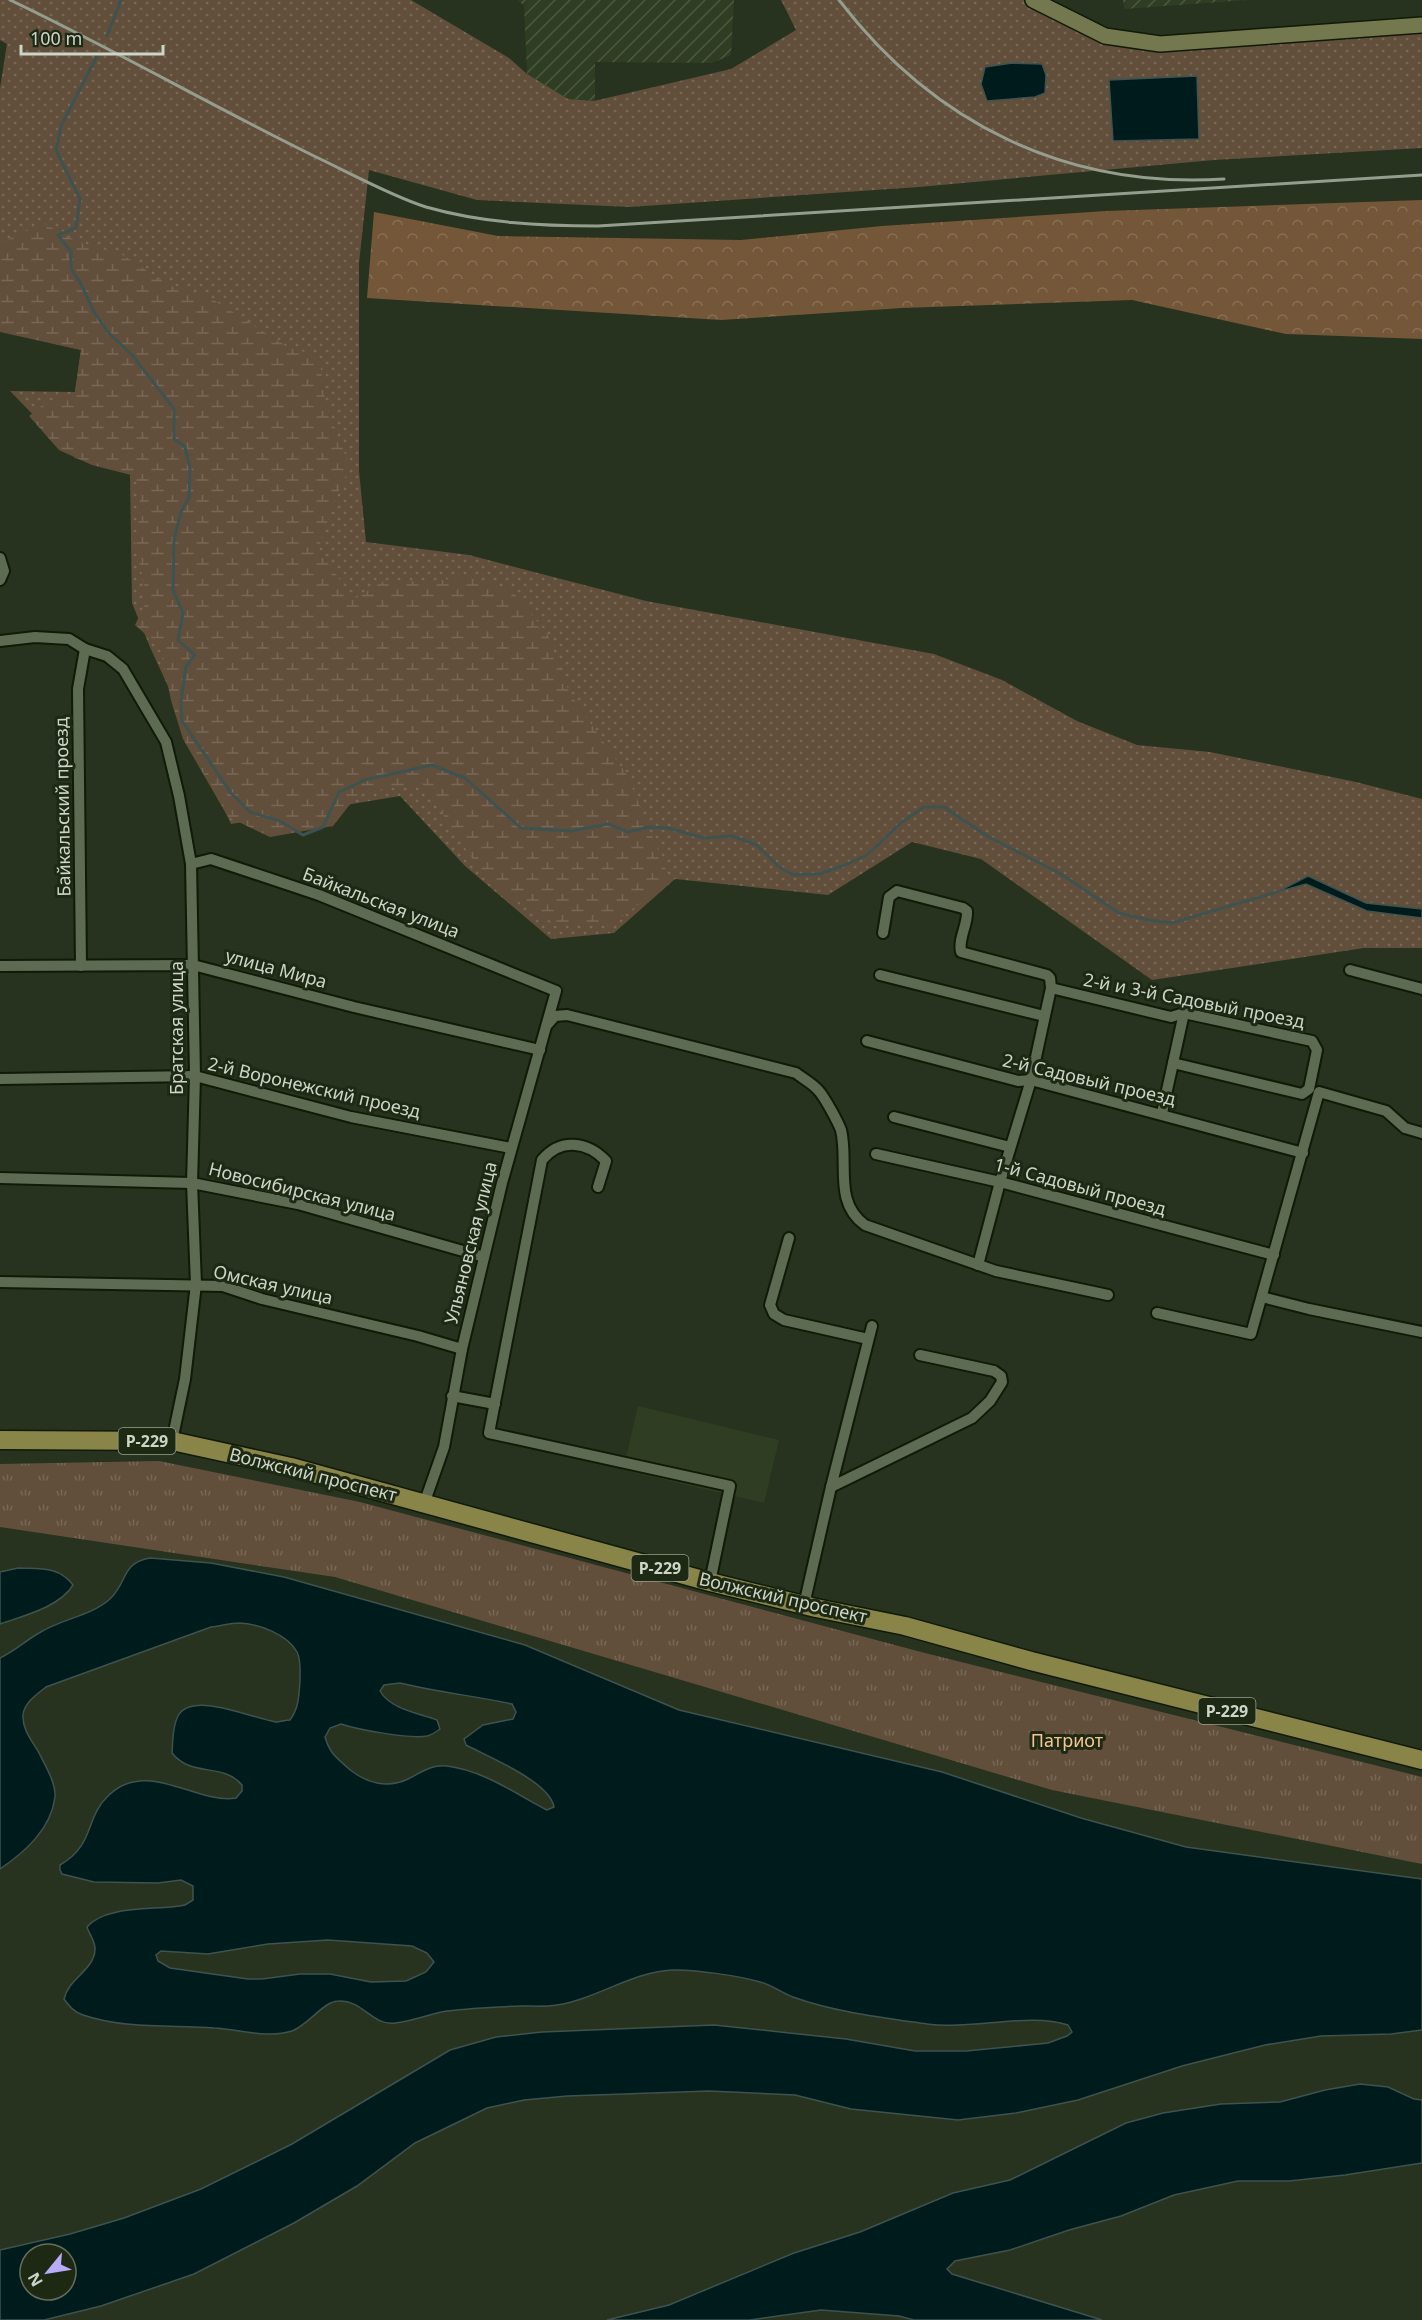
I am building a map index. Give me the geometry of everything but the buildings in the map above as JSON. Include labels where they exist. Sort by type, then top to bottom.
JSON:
[{"type":"main road","name":"Волжский проспект","points":[[0,1440],[172,1441],[291,1467],[710,1582],[905,1626],[1031,1661],[1422,1760]]},
{"type":"street","points":[[1033,0],[1105,36],[1160,44],[1422,25]]},
{"type":"street","points":[[0,558],[4,571],[0,580]]},
{"type":"street","points":[[0,641],[35,637],[69,639],[86,649]]},
{"type":"street","name":"Братская улица","points":[[86,649],[107,656],[123,669],[166,742],[192,864],[195,1076],[192,1183],[196,1284],[185,1379],[172,1441]]},
{"type":"street","name":"Байкальский проезд","points":[[81,966],[78,689],[86,649]]},
{"type":"street","name":"Байкальская улица","points":[[192,864],[211,859],[319,895],[556,992]]},
{"type":"street","points":[[883,933],[889,897],[897,891],[963,908],[967,911],[968,916],[960,945],[961,952],[1047,975],[1050,978],[1051,988],[1031,1080],[978,1265]]},
{"type":"street","name":"улица Мира","points":[[0,966],[193,965],[540,1050]]},
{"type":"street","points":[[1350,970],[1422,989]]},
{"type":"street","points":[[880,975],[1044,1016]]},
{"type":"street","name":"2-й и 3-й Садовый проезд","points":[[1051,988],[1172,1017],[1184,1013],[1312,1041],[1317,1050],[1309,1089],[1302,1094],[1173,1062]]},
{"type":"street","name":"Ульяновская улица","points":[[424,1504],[444,1447],[452,1396],[484,1257],[511,1148],[556,992]]},
{"type":"street","points":[[1162,1113],[1184,1013]]},
{"type":"street","points":[[546,1026],[555,1016],[567,1015],[795,1073],[818,1089],[840,1129],[843,1186],[848,1204],[856,1219],[877,1231],[996,1271],[1108,1295]]},
{"type":"street","name":"2-й Садовый проезд","points":[[867,1041],[1018,1081],[1031,1080],[1162,1113],[1303,1153]]},
{"type":"street","name":"2-й Воронежский проезд","points":[[0,1079],[195,1076],[351,1117],[511,1148]]},
{"type":"street","points":[[1157,1312],[1251,1334],[1319,1092],[1386,1111],[1406,1128],[1422,1133]]},
{"type":"street","points":[[894,1117],[1010,1147]]},
{"type":"street","points":[[598,1187],[606,1161],[597,1152],[577,1145],[559,1145],[550,1150],[542,1160],[489,1432],[730,1486],[710,1582]]},
{"type":"street","name":"1-й Садовый проезд","points":[[876,1154],[1000,1182],[1274,1255]]},
{"type":"street","name":"Новосибирская улица","points":[[0,1178],[192,1183],[298,1204],[484,1257]]},
{"type":"street","points":[[789,1238],[770,1305],[774,1314],[784,1320],[868,1339]]},
{"type":"street","name":"Омская улица","points":[[0,1282],[223,1286],[262,1299],[418,1336],[462,1349]]},
{"type":"street","points":[[1262,1297],[1422,1332]]},
{"type":"street","points":[[804,1605],[872,1326]]},
{"type":"street","points":[[831,1487],[972,1418],[990,1401],[1002,1382],[1001,1376],[994,1371],[920,1355]]},
{"type":"street","points":[[452,1396],[495,1404]]},
{"type":"shaded area","points":[[518,0],[734,0],[731,55],[712,63],[595,62],[595,101],[568,99],[527,74],[524,6]]},
{"type":"shaded area","points":[[1123,0],[1247,0],[1124,9]]},
{"type":"shaded area","points":[[638,1406],[779,1440],[764,1503],[623,1470]]},
{"type":"green space","points":[[0,0],[411,0],[509,58],[527,74],[568,99],[594,101],[731,69],[796,30],[781,0],[1027,0],[1138,44],[1422,26],[1422,148],[1214,160],[919,187],[630,207],[477,200],[369,170],[359,263],[359,471],[366,542],[469,555],[646,601],[934,654],[1002,680],[1077,721],[1137,745],[1210,752],[1356,782],[1422,799],[1422,948],[1364,948],[1152,980],[981,859],[912,842],[828,895],[675,879],[614,933],[551,939],[465,866],[400,796],[231,824],[132,603],[130,474],[75,458],[10,391],[75,392],[81,350],[0,331],[0,88],[7,44],[0,40]]},
{"type":"green space","points":[[1422,200],[1422,339],[1286,334],[1132,300],[902,308],[721,320],[367,298],[374,212],[498,236],[741,240],[882,226],[1106,211]]},
{"type":"green space","points":[[43,223],[78,242],[123,255],[170,286],[206,295],[289,348],[319,356],[326,405],[350,467],[333,504],[318,550],[354,599],[384,581],[433,581],[468,577],[511,590],[547,633],[570,694],[627,775],[669,877],[638,905],[608,926],[557,925],[489,884],[422,783],[359,793],[333,826],[270,837],[228,817],[183,739],[171,700],[160,647],[135,625],[147,600],[135,543],[141,504],[135,476],[92,465],[59,450],[29,416],[48,401],[75,392],[81,350],[0,332],[1,243]]},
{"type":"green space","name":"Патриот","points":[[159,1461],[360,1502],[921,1652],[1422,1777],[1422,1864],[1052,1790],[335,1577],[0,1527],[0,1464]]},
{"type":"water","points":[[1012,63],[1042,64],[1046,75],[1045,93],[1035,97],[987,101],[981,84],[985,67]]},
{"type":"water","points":[[1197,76],[1199,139],[1113,141],[1109,80]]},
{"type":"water","points":[[1308,876],[1366,903],[1422,909],[1422,918],[1367,911],[1306,884],[1277,892]]},
{"type":"water","points":[[150,1558],[211,1563],[284,1577],[525,1645],[679,1710],[942,1772],[1081,1818],[1186,1847],[1422,1879],[1422,2030],[1391,2034],[1321,2036],[1265,2045],[1182,2066],[1078,2100],[1016,2113],[958,2120],[851,2109],[795,2095],[709,2091],[567,2096],[524,2100],[487,2108],[415,2143],[357,2186],[294,2223],[194,2274],[101,2306],[44,2320],[0,2320],[0,2250],[18,2246],[18,2302],[78,2302],[78,2242],[35,2242],[124,2218],[201,2189],[292,2144],[450,2050],[496,2037],[542,2032],[714,2025],[846,2039],[915,2051],[966,2051],[1048,2043],[1072,2032],[1068,2025],[1053,2021],[944,2025],[877,2017],[809,2002],[752,1980],[716,1973],[680,1970],[643,1975],[586,1997],[557,2005],[456,2010],[395,2023],[380,2021],[355,2004],[339,2001],[327,2005],[299,2028],[272,2034],[214,2028],[115,2023],[80,2014],[72,2009],[64,1999],[70,1986],[94,1957],[94,1944],[87,1927],[107,1915],[133,1910],[174,1907],[185,1905],[193,1900],[193,1886],[181,1880],[158,1883],[94,1882],[62,1874],[60,1865],[71,1857],[85,1840],[101,1804],[109,1795],[124,1785],[140,1781],[173,1785],[221,1798],[236,1798],[242,1791],[242,1785],[234,1778],[217,1771],[189,1765],[180,1761],[172,1753],[178,1716],[185,1709],[209,1706],[276,1722],[290,1720],[299,1696],[300,1662],[297,1652],[287,1640],[272,1631],[255,1625],[239,1623],[211,1627],[46,1687],[28,1703],[23,1720],[26,1731],[52,1780],[55,1792],[53,1809],[35,1839],[0,1869],[0,1658],[48,1628],[102,1605],[116,1593],[134,1564]],"holes":[[[400,1683],[512,1704],[516,1712],[513,1719],[483,1725],[464,1739],[466,1745],[503,1763],[542,1788],[554,1807],[547,1810],[487,1778],[447,1766],[431,1768],[392,1784],[377,1783],[362,1778],[334,1755],[325,1737],[330,1728],[341,1724],[360,1729],[419,1737],[431,1735],[440,1729],[437,1720],[397,1706],[380,1691],[384,1685]],[[328,1940],[412,1946],[427,1953],[434,1962],[426,1972],[406,1981],[371,1982],[330,1974],[300,1974],[248,1979],[170,1968],[158,1961],[156,1955],[161,1951],[208,1954],[268,1944]]]},
{"type":"water","points":[[18,1568],[41,1569],[62,1574],[73,1585],[67,1593],[50,1605],[0,1624],[0,1572]]},
{"type":"water","points":[[1360,2084],[1388,2087],[1414,2099],[1422,2100],[1422,2163],[1289,2181],[1238,2181],[1174,2195],[1121,2216],[1069,2230],[1010,2250],[955,2261],[947,2269],[952,2274],[1102,2320],[914,2320],[899,2316],[821,2310],[750,2320],[607,2320],[669,2305],[794,2253],[860,2232],[953,2193],[1010,2180],[1126,2123],[1163,2113],[1221,2104],[1280,2102],[1325,2090]]},
{"type":"waterway","points":[[107,36],[121,0]]},
{"type":"waterway","points":[[97,56],[61,126],[56,150],[80,199],[76,228],[58,235],[71,252],[71,269],[80,282],[94,312],[108,332],[132,355],[174,409],[174,439],[185,447],[190,469],[189,497],[181,512],[174,539],[173,590],[183,613],[178,640],[195,655],[186,666],[181,701],[182,721],[231,793],[250,812],[280,821],[303,835],[323,827],[339,792],[365,780],[432,765],[465,778],[521,828],[571,831],[608,824],[628,832],[649,827],[668,828],[704,838],[732,836],[757,845],[778,866],[793,875],[820,874],[845,865],[867,855],[902,822],[924,807],[944,807],[987,836],[1061,874],[1119,913],[1172,923],[1277,892]]},
{"type":"railway","points":[[10,0],[384,190],[426,207],[490,220],[598,226],[1422,175]]},
{"type":"railway","points":[[839,0],[876,44],[917,82],[961,114],[1008,140],[1058,159],[1111,173],[1166,179],[1224,179]]}]
